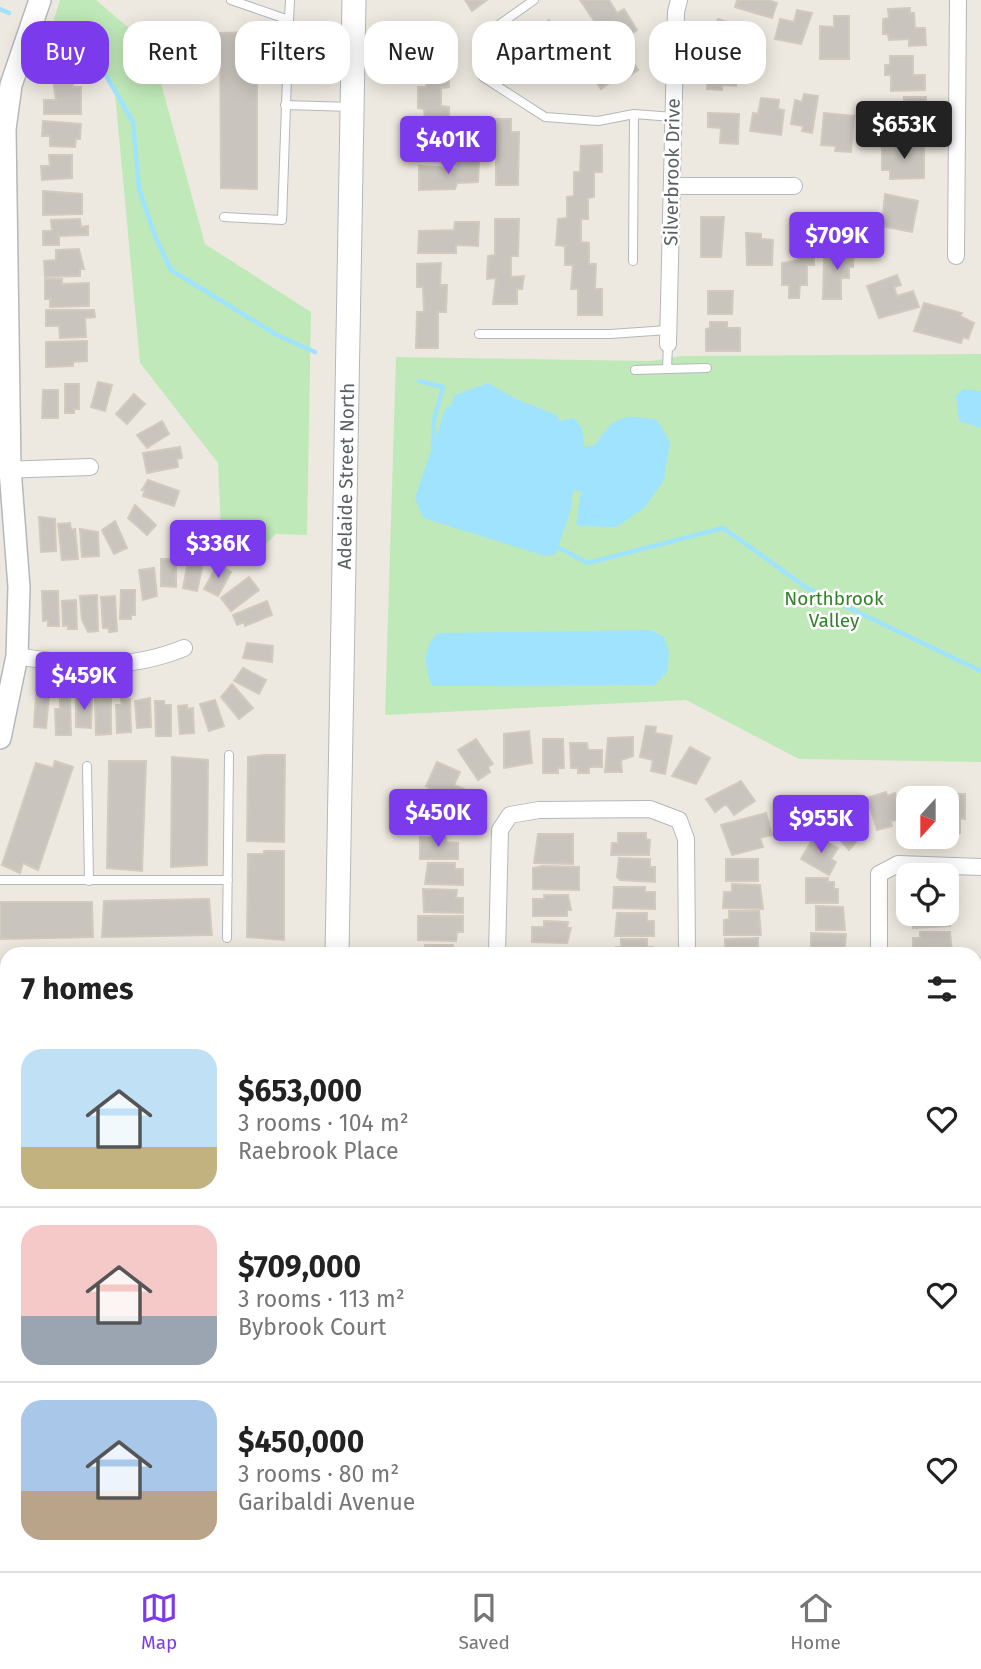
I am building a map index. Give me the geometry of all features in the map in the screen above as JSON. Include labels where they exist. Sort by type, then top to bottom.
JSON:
[{"type":"main road","name":"Adelaide Street North","points":[[337,947],[355,107],[354,0]]},
{"type":"street","points":[[0,738],[17,656],[19,587],[5,470],[5,129],[11,85],[40,0]]},
{"type":"street","name":"Silverbrook Drive","points":[[668,337],[676,12],[679,0]]},
{"type":"street","points":[[956,256],[958,0]]},
{"type":"street","points":[[672,186],[794,186]]},
{"type":"street","points":[[5,470],[90,467]]},
{"type":"street","points":[[17,656],[82,666],[115,666],[160,657],[184,648]]},
{"type":"street","points":[[497,947],[500,830],[510,815],[539,810],[636,809],[650,809],[679,820],[686,839],[687,947]]},
{"type":"street","points":[[879,947],[879,874],[898,864],[981,867]]},
{"type":"lane","points":[[231,0],[289,20]]},
{"type":"lane","points":[[225,217],[282,220],[290,0]]},
{"type":"lane","points":[[504,21],[534,0]]},
{"type":"lane","points":[[494,84],[545,117],[598,121],[635,114],[673,117]]},
{"type":"lane","points":[[285,105],[355,107]]},
{"type":"lane","points":[[633,261],[635,114]]},
{"type":"lane","points":[[479,334],[668,337],[667,369]]},
{"type":"lane","points":[[635,370],[707,368]]},
{"type":"lane","points":[[227,938],[229,755]]},
{"type":"lane","points":[[87,766],[89,881]]},
{"type":"lane","points":[[0,880],[228,880]]},
{"type":"green space","points":[[60,0],[96,0],[123,23],[123,84],[161,84],[205,244],[311,312],[307,535],[276,534],[257,553],[221,531],[218,463],[140,363],[114,83],[109,80],[109,21],[53,21]]},
{"type":"green space","name":"Northbrook Valley","points":[[981,354],[981,762],[799,759],[686,700],[385,715],[396,357],[651,361],[681,356]]},
{"type":"water","points":[[488,383],[516,399],[557,415],[560,421],[573,418],[582,427],[584,447],[595,445],[608,428],[620,419],[635,417],[657,420],[670,442],[664,480],[645,507],[617,527],[576,524],[581,491],[573,491],[570,513],[555,555],[545,556],[423,518],[415,498],[445,409],[451,405],[455,395]]},
{"type":"water","points":[[963,389],[981,391],[981,428],[959,421],[956,396]]},
{"type":"water","points":[[651,630],[664,637],[669,653],[667,672],[654,685],[432,686],[427,671],[427,652],[437,633]]},
{"type":"building","points":[[465,0],[487,0],[472,11]]},
{"type":"building","points":[[580,0],[609,0],[617,13],[624,9],[631,21],[594,21]]},
{"type":"building","points":[[737,0],[768,0],[777,3],[772,18],[735,7]]},
{"type":"building","points":[[910,8],[910,13],[914,13],[915,28],[925,28],[926,45],[909,46],[909,39],[889,40],[888,34],[883,34],[883,19],[889,18],[888,9]]},
{"type":"building","points":[[797,10],[812,13],[801,44],[775,39],[780,19],[794,22]]},
{"type":"building","points":[[834,16],[849,16],[849,59],[820,59],[820,26],[834,27]]},
{"type":"building","points":[[221,33],[235,33],[235,84],[257,84],[257,189],[221,188]]},
{"type":"building","points":[[890,56],[913,56],[913,75],[925,75],[925,90],[891,91],[891,75],[885,75],[885,65],[890,65]]},
{"type":"building","points":[[54,84],[73,84],[73,87],[81,87],[81,114],[44,114],[44,100],[56,100]]},
{"type":"building","points":[[426,84],[449,84],[449,87],[441,88],[441,106],[449,107],[449,134],[441,134],[440,155],[417,156],[418,133],[426,133],[424,109],[418,108],[418,87],[426,87]]},
{"type":"building","points":[[707,84],[736,84],[722,85],[722,90],[707,89]]},
{"type":"building","points":[[804,94],[818,96],[812,133],[802,131],[803,126],[791,124],[795,100],[802,102]]},
{"type":"building","points":[[904,97],[926,97],[926,112],[920,112],[921,137],[896,137],[896,129],[892,129],[891,111],[904,110]]},
{"type":"building","points":[[761,98],[779,100],[778,109],[784,110],[781,135],[750,131],[753,113],[758,114]]},
{"type":"building","points":[[708,113],[739,114],[738,144],[720,143],[721,128],[708,127]]},
{"type":"building","points":[[824,113],[854,116],[851,152],[835,151],[836,146],[821,145]]},
{"type":"building","points":[[490,119],[511,119],[511,132],[519,132],[518,185],[496,185],[496,146],[491,145]]},
{"type":"building","points":[[43,121],[81,124],[80,139],[76,139],[75,147],[50,146],[50,136],[42,136]]},
{"type":"building","points":[[894,144],[924,144],[924,178],[890,179],[890,170],[882,170],[882,148],[894,148]]},
{"type":"building","points":[[602,145],[602,172],[594,172],[594,197],[588,198],[588,219],[581,219],[581,242],[589,243],[589,264],[596,264],[595,289],[602,289],[602,315],[578,315],[578,289],[571,289],[573,265],[565,265],[565,246],[556,245],[558,219],[567,218],[567,197],[574,196],[574,172],[580,172],[581,146]]},
{"type":"building","points":[[49,155],[72,155],[72,178],[42,180],[41,166],[50,166]]},
{"type":"building","points":[[456,160],[479,161],[478,182],[457,183],[455,189],[419,190],[419,166],[456,168]]},
{"type":"building","points":[[43,191],[82,194],[82,214],[43,215]]},
{"type":"building","points":[[885,194],[918,201],[912,232],[882,226]]},
{"type":"building","points":[[701,217],[724,217],[721,257],[701,257]]},
{"type":"building","points":[[80,219],[81,227],[88,226],[88,235],[59,236],[59,245],[43,245],[43,231],[52,231],[51,220]]},
{"type":"building","points":[[495,219],[519,219],[518,256],[511,256],[511,277],[524,276],[522,289],[517,289],[517,304],[493,304],[496,278],[487,279],[488,256],[495,255]]},
{"type":"building","points":[[455,222],[479,222],[478,246],[456,245],[456,253],[418,253],[419,231],[454,230]]},
{"type":"building","points":[[746,233],[761,234],[761,239],[773,240],[772,265],[747,265]]},
{"type":"building","points":[[838,246],[854,247],[853,267],[849,267],[849,278],[841,278],[841,299],[823,299],[824,257],[837,258]]},
{"type":"building","points":[[798,248],[814,248],[814,265],[807,265],[807,285],[800,285],[799,298],[789,298],[789,285],[782,285],[782,263],[798,260]]},
{"type":"building","points":[[79,249],[84,269],[80,269],[80,276],[45,277],[44,261],[56,260],[56,250]]},
{"type":"building","points":[[441,263],[440,285],[447,285],[446,312],[438,312],[438,348],[416,348],[417,312],[424,312],[423,287],[417,287],[417,264]]},
{"type":"building","points":[[897,275],[901,285],[894,287],[897,296],[913,291],[919,307],[879,318],[867,286]]},
{"type":"building","points":[[45,279],[62,279],[62,284],[89,283],[89,306],[50,307],[50,299],[45,299]]},
{"type":"building","points":[[708,291],[733,291],[732,314],[708,314]]},
{"type":"building","points":[[924,303],[962,313],[960,316],[974,323],[968,339],[963,337],[961,343],[914,331]]},
{"type":"building","points":[[46,310],[94,310],[95,317],[85,318],[86,337],[60,338],[59,326],[46,326]]},
{"type":"building","points":[[710,322],[727,322],[727,328],[740,328],[740,351],[706,351],[706,329],[710,328]]},
{"type":"building","points":[[87,341],[87,361],[73,362],[73,366],[46,367],[46,342]]},
{"type":"building","points":[[98,382],[112,385],[105,411],[91,407]]},
{"type":"building","points":[[65,384],[79,384],[79,409],[74,409],[74,413],[65,413]]},
{"type":"building","points":[[43,390],[58,390],[58,418],[42,418]]},
{"type":"building","points":[[134,394],[145,404],[127,424],[116,414]]},
{"type":"building","points":[[162,421],[169,434],[147,448],[137,435]]},
{"type":"building","points":[[180,447],[182,458],[177,459],[178,467],[147,473],[143,453]]},
{"type":"building","points":[[148,480],[179,491],[174,506],[143,496],[145,490],[142,490]]},
{"type":"building","points":[[135,505],[156,525],[147,535],[128,518]]},
{"type":"building","points":[[39,517],[55,519],[56,551],[41,552]]},
{"type":"building","points":[[115,521],[127,548],[114,554],[102,530]]},
{"type":"building","points":[[70,523],[71,530],[75,529],[78,559],[62,560],[58,524]]},
{"type":"building","points":[[80,529],[98,532],[99,556],[82,557]]},
{"type":"building","points":[[189,556],[204,559],[197,591],[183,588]]},
{"type":"building","points":[[161,559],[176,559],[176,587],[161,586]]},
{"type":"building","points":[[218,564],[231,572],[218,596],[204,589]]},
{"type":"building","points":[[154,568],[157,596],[143,600],[139,570]]},
{"type":"building","points":[[249,577],[259,590],[231,611],[221,598]]},
{"type":"building","points":[[121,590],[135,590],[135,615],[131,615],[131,619],[120,619]]},
{"type":"building","points":[[42,591],[58,591],[59,626],[48,626],[48,620],[43,621]]},
{"type":"building","points":[[97,595],[98,631],[88,632],[82,620],[80,596]]},
{"type":"building","points":[[115,596],[117,631],[109,632],[109,628],[103,628],[101,597]]},
{"type":"building","points":[[76,600],[77,629],[68,629],[68,625],[63,626],[62,601]]},
{"type":"building","points":[[267,601],[272,615],[245,626],[244,622],[237,625],[233,615]]},
{"type":"building","points":[[247,643],[273,646],[272,662],[243,658]]},
{"type":"building","points":[[243,668],[266,680],[259,694],[234,681]]},
{"type":"building","points":[[232,684],[253,708],[239,719],[221,697]]},
{"type":"building","points":[[36,695],[49,696],[46,728],[34,727]]},
{"type":"building","points":[[80,696],[92,697],[91,728],[76,727],[76,699]]},
{"type":"building","points":[[60,697],[70,697],[71,735],[56,735],[55,709],[60,709]]},
{"type":"building","points":[[111,698],[111,734],[96,735],[95,699]]},
{"type":"building","points":[[150,698],[151,727],[137,728],[135,701]]},
{"type":"building","points":[[121,699],[130,699],[131,732],[117,733],[116,705],[122,705]]},
{"type":"building","points":[[215,700],[224,726],[209,731],[200,704]]},
{"type":"building","points":[[155,701],[164,701],[164,705],[171,705],[171,736],[156,736]]},
{"type":"building","points":[[187,705],[187,709],[193,708],[194,733],[180,734],[178,706]]},
{"type":"building","points":[[646,726],[656,727],[655,733],[672,736],[665,774],[651,771],[653,760],[640,757]]},
{"type":"building","points":[[529,731],[532,763],[504,768],[504,734]]},
{"type":"building","points":[[633,737],[633,756],[621,760],[622,772],[605,772],[608,738]]},
{"type":"building","points":[[476,739],[493,764],[488,767],[490,772],[478,780],[458,750]]},
{"type":"building","points":[[543,739],[563,739],[564,768],[558,768],[558,773],[543,773]]},
{"type":"building","points":[[570,743],[587,743],[588,750],[602,750],[602,767],[589,767],[589,773],[578,773],[578,768],[571,768]]},
{"type":"building","points":[[690,747],[710,758],[696,784],[672,776]]},
{"type":"building","points":[[285,755],[284,842],[247,841],[248,757]]},
{"type":"building","points":[[172,757],[208,760],[207,865],[171,867]]},
{"type":"building","points":[[55,761],[73,767],[38,870],[23,863],[20,873],[2,865],[36,763],[53,768]]},
{"type":"building","points":[[109,761],[146,761],[142,871],[107,868]]},
{"type":"building","points":[[437,762],[460,772],[454,785],[464,789],[457,804],[426,786]]},
{"type":"building","points":[[741,781],[755,801],[734,815],[726,804],[715,812],[706,799]]},
{"type":"building","points":[[886,792],[887,796],[895,793],[896,820],[891,821],[892,826],[877,830],[867,798]]},
{"type":"building","points":[[959,794],[965,794],[965,819],[960,818],[960,833]]},
{"type":"building","points":[[842,801],[863,820],[854,830],[861,836],[849,850],[823,821],[832,806],[837,807]]},
{"type":"building","points":[[422,804],[448,804],[447,816],[457,816],[457,832],[422,831]]},
{"type":"building","points":[[766,813],[772,835],[760,838],[763,847],[732,855],[721,825]]},
{"type":"building","points":[[618,833],[646,833],[646,839],[650,840],[649,855],[611,855],[612,843],[618,843]]},
{"type":"building","points":[[538,834],[573,834],[573,864],[534,863]]},
{"type":"building","points":[[815,835],[838,848],[831,859],[836,862],[829,875],[801,859]]},
{"type":"building","points":[[420,837],[446,838],[446,842],[458,843],[458,859],[420,859]]},
{"type":"building","points":[[264,851],[284,851],[284,940],[247,937],[248,854],[264,854]]},
{"type":"building","points":[[619,858],[650,859],[650,867],[655,867],[655,882],[620,880],[617,877]]},
{"type":"building","points":[[726,859],[758,859],[758,881],[726,881]]},
{"type":"building","points":[[428,863],[455,863],[455,869],[463,869],[463,885],[425,884]]},
{"type":"building","points":[[579,867],[579,890],[533,889],[533,868]]},
{"type":"building","points":[[806,878],[828,878],[828,882],[834,882],[834,889],[838,889],[838,903],[806,903]]},
{"type":"building","points":[[732,884],[760,885],[763,909],[723,908],[724,892],[732,892]]},
{"type":"building","points":[[614,887],[645,887],[645,892],[655,892],[655,909],[613,908]]},
{"type":"building","points":[[423,889],[457,890],[456,898],[463,898],[463,913],[424,912]]},
{"type":"building","points":[[544,895],[568,895],[571,910],[567,910],[567,916],[533,916],[533,899],[544,899]]},
{"type":"building","points":[[209,899],[212,935],[102,937],[104,901]]},
{"type":"building","points":[[0,902],[92,902],[93,937],[0,939]]},
{"type":"building","points":[[816,906],[843,907],[845,930],[816,930]]},
{"type":"building","points":[[729,911],[759,911],[761,935],[724,935],[724,920],[729,919]]},
{"type":"building","points":[[617,913],[647,913],[647,921],[654,921],[654,936],[615,936]]},
{"type":"building","points":[[418,916],[463,916],[463,932],[457,932],[456,941],[418,940]]},
{"type":"building","points":[[544,921],[568,922],[567,928],[571,928],[567,943],[532,942],[532,927],[544,927]]},
{"type":"building","points":[[913,926],[950,926],[913,928]]},
{"type":"building","points":[[920,932],[950,932],[952,947],[913,947],[913,938],[920,938]]},
{"type":"building","points":[[811,933],[846,934],[845,947],[811,947]]},
{"type":"building","points":[[758,938],[758,947],[725,947],[725,939]]},
{"type":"building","points":[[621,939],[647,939],[647,947],[621,947]]},
{"type":"building","points":[[425,945],[453,945],[453,947]]},
{"type":"waterway","points":[[0,9],[9,13]]},
{"type":"waterway","points":[[109,81],[133,122],[139,189],[155,236],[171,270],[277,335],[315,352]]},
{"type":"waterway","points":[[419,381],[443,387],[434,420],[433,447],[436,451]]},
{"type":"waterway","points":[[555,546],[588,563],[723,528],[807,588],[981,671]]}]
